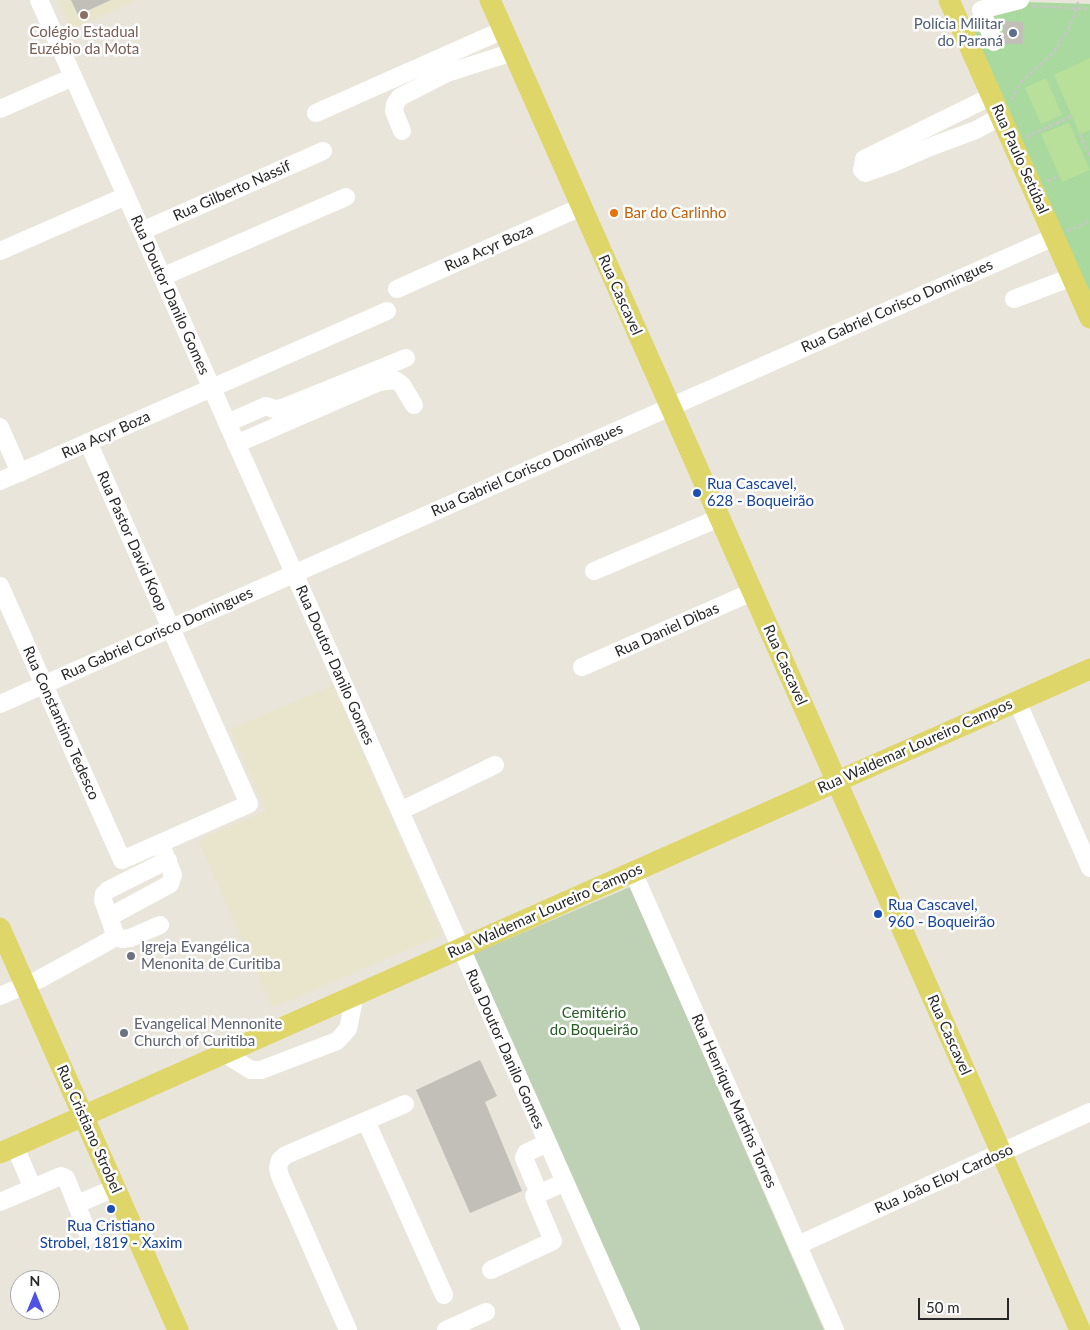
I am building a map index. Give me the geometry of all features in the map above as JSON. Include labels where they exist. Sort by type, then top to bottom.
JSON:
[{"type":"main road","name":"Rua Cascavel","points":[[490,0],[1080,1330]]},
{"type":"main road","name":"Rua Paulo Setúbal","points":[[949,0],[1001,106],[1013,143],[1060,234],[1072,277],[1090,318]]},
{"type":"main road","name":"Rua Waldemar Loureiro Campos","points":[[8,1150],[1090,669]]},
{"type":"main road","name":"Rua Cristiano Strobel","points":[[0,928],[178,1330]]},
{"type":"street","name":"Rua Doutor Danilo Gomes","points":[[39,0],[631,1330]]},
{"type":"street","points":[[994,42],[980,10],[1020,0]]},
{"type":"street","points":[[316,113],[503,30]]},
{"type":"street","points":[[402,132],[394,111],[395,104],[400,97],[447,73],[513,52]]},
{"type":"street","points":[[0,109],[73,77]]},
{"type":"street","points":[[1001,106],[976,130],[891,164],[865,173],[862,170],[864,159],[1001,106]]},
{"type":"street","name":"Rua Gilberto Nassif","points":[[142,231],[323,152]]},
{"type":"street","points":[[0,251],[126,196]]},
{"type":"street","points":[[162,277],[346,197]]},
{"type":"street","name":"Rua Acyr Boza","points":[[398,289],[581,206]]},
{"type":"street","name":"Rua Gabriel Corisco Domingues","points":[[0,704],[1060,234]]},
{"type":"street","points":[[1014,299],[1072,277]]},
{"type":"street","name":"Rua Acyr Boza","points":[[0,481],[387,311]]},
{"type":"street","points":[[227,423],[266,406],[274,409],[282,408],[406,358]]},
{"type":"street","points":[[236,444],[380,382],[394,380],[402,385],[414,405]]},
{"type":"street","points":[[0,427],[20,472]]},
{"type":"street","name":"Rua Pastor David Koop","points":[[88,442],[249,804],[160,843]]},
{"type":"street","points":[[594,572],[720,518]]},
{"type":"street","name":"Rua Constantino Tedesco","points":[[0,586],[122,860],[160,843]]},
{"type":"street","name":"Rua Daniel Dibas","points":[[582,667],[752,592]]},
{"type":"street","points":[[1017,701],[1090,868]]},
{"type":"street","points":[[400,811],[495,765]]},
{"type":"street","points":[[109,917],[170,884],[173,874],[160,843]]},
{"type":"street","points":[[116,937],[103,900],[104,894],[108,890],[168,860]]},
{"type":"street","name":"Rua Henrique Martins Torres","points":[[633,872],[835,1330]]},
{"type":"street","points":[[0,996],[25,985],[116,937],[130,938],[160,925]]},
{"type":"street","points":[[225,1054],[251,1070],[261,1070],[337,1041],[348,1030],[356,996]]},
{"type":"street","points":[[348,1330],[278,1168],[280,1160],[286,1155],[405,1104]]},
{"type":"street","name":"Rua João Eloy Cardoso","points":[[798,1245],[1090,1112]]},
{"type":"street","points":[[366,1121],[444,1295]]},
{"type":"street","points":[[535,1184],[524,1158],[528,1151],[547,1142]]},
{"type":"street","points":[[8,1150],[32,1186]]},
{"type":"street","points":[[0,1202],[32,1186],[61,1176],[66,1178],[89,1236]]},
{"type":"street","points":[[491,1270],[553,1241],[534,1196],[565,1182]]},
{"type":"street","points":[[77,1204],[115,1188]]},
{"type":"street","points":[[334,1301],[337,1330]]},
{"type":"street","points":[[446,1330],[486,1312]]},
{"type":"path","points":[[1001,106],[1021,82],[1054,52],[1070,27],[1078,0]]},
{"type":"path","points":[[1013,143],[1072,116]]},
{"type":"path","points":[[1080,134],[1090,156]]},
{"type":"path","points":[[1044,182],[1060,176]]},
{"type":"path","points":[[1060,234],[1090,221]]},
{"type":"shaded area","name":"Colégio Estadual Euzébio da Mota","points":[[57,0],[138,0],[70,30]]},
{"type":"shaded area","points":[[333,685],[442,935],[272,1008],[198,840],[266,811],[230,729]]},
{"type":"green space","points":[[1024,2],[1090,4],[1090,297],[968,19],[1001,6]]},
{"type":"green space","points":[[1090,58],[1090,130],[1080,134],[1054,75]]},
{"type":"green space","points":[[1046,78],[1062,115],[1041,124],[1025,88]]},
{"type":"green space","points":[[1069,123],[1090,170],[1062,182],[1041,134]]},
{"type":"green space","name":"Cemitério do Boqueirão","points":[[630,887],[824,1330],[636,1330],[470,955]]},
{"type":"building","points":[[71,0],[111,0],[78,15]]},
{"type":"building","name":"Polícia Militar do Paraná","points":[[1003,21],[1023,22],[1023,44],[1004,44]]},
{"type":"building","points":[[480,1060],[497,1096],[485,1102],[522,1191],[470,1213],[416,1090]]},
{"type":"place","name":"Colégio Estadual Euzébio da Mota","points":[[84,15]]},
{"type":"place","name":"Polícia Militar do Paraná","points":[[1013,33]]},
{"type":"place","name":"Bar do Carlinho","points":[[614,213]]},
{"type":"place","name":"Rua Cascavel, 628 - Boqueirão","points":[[697,493]]},
{"type":"place","name":"Rua Cascavel, 960 - Boqueirão","points":[[878,914]]},
{"type":"place","name":"Igreja Evangélica Menonita de Curitiba","points":[[131,956]]},
{"type":"place","name":"Evangelical Mennonite Church of Curitiba","points":[[124,1033]]},
{"type":"place","name":"Rua Cristiano Strobel, 1819 - Xaxim","points":[[111,1209]]}]
